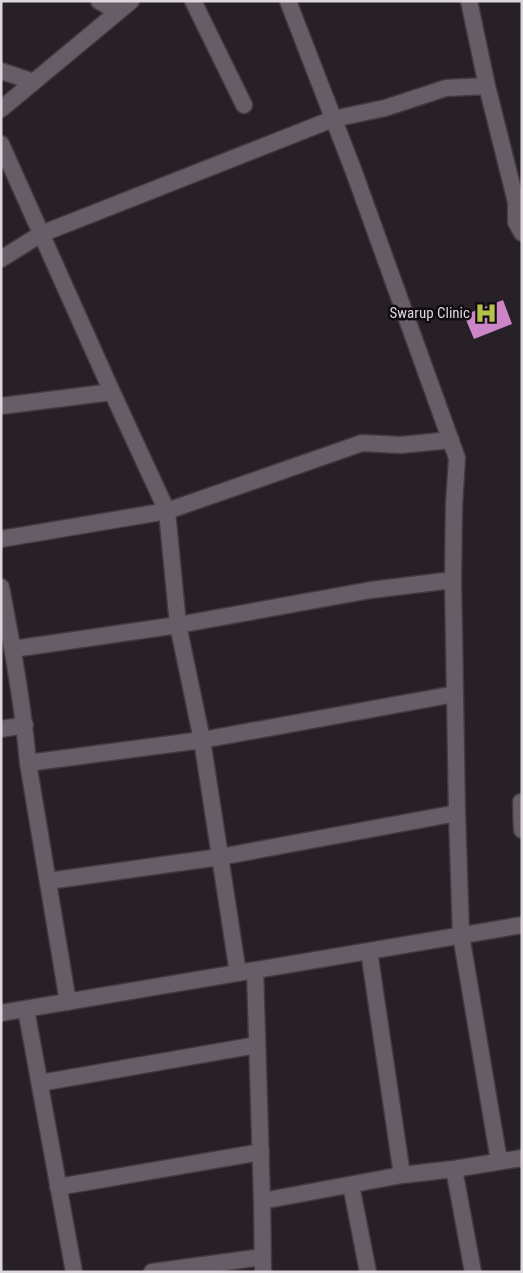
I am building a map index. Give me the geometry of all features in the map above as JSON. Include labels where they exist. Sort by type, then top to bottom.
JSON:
[{"type":"street","points":[[99,1],[118,12]]},
{"type":"street","points":[[1,109],[131,1]]},
{"type":"street","points":[[193,1],[244,105]]},
{"type":"street","points":[[288,1],[457,458],[453,580],[461,935],[499,1161]]},
{"type":"street","points":[[469,1],[487,86],[516,175],[516,222],[522,233]]},
{"type":"street","points":[[1,71],[34,82]]},
{"type":"street","points":[[1,259],[41,234],[333,119],[385,108],[446,88],[487,86]]},
{"type":"street","points":[[1,144],[167,511],[178,625],[202,740],[238,973]]},
{"type":"street","points":[[1,406],[112,392]]},
{"type":"street","points":[[1,539],[167,511],[362,443],[401,444],[451,440]]},
{"type":"street","points":[[13,649],[178,625],[372,590],[453,580]]},
{"type":"street","points":[[1,587],[13,649],[25,725],[28,763],[68,1002]]},
{"type":"street","points":[[28,763],[202,740],[455,694]]},
{"type":"street","points":[[1,729],[25,725]]},
{"type":"street","points":[[521,802],[522,830]]},
{"type":"street","points":[[48,881],[220,857],[457,814]]},
{"type":"street","points":[[1,1013],[522,925]]},
{"type":"street","points":[[369,951],[402,1175]]},
{"type":"street","points":[[152,1272],[263,1264],[255,970]]},
{"type":"street","points":[[26,1009],[74,1272]]},
{"type":"street","points":[[40,1083],[257,1045]]},
{"type":"street","points":[[58,1187],[260,1152]]},
{"type":"street","points":[[262,1201],[402,1175],[522,1158]]},
{"type":"street","points":[[454,1169],[473,1272]]},
{"type":"street","points":[[351,1184],[368,1272]]},
{"type":"building","points":[[503,300],[512,324],[474,339],[464,315]]},
{"type":"place","name":"Swarup Clinic","points":[[486,313]]}]
